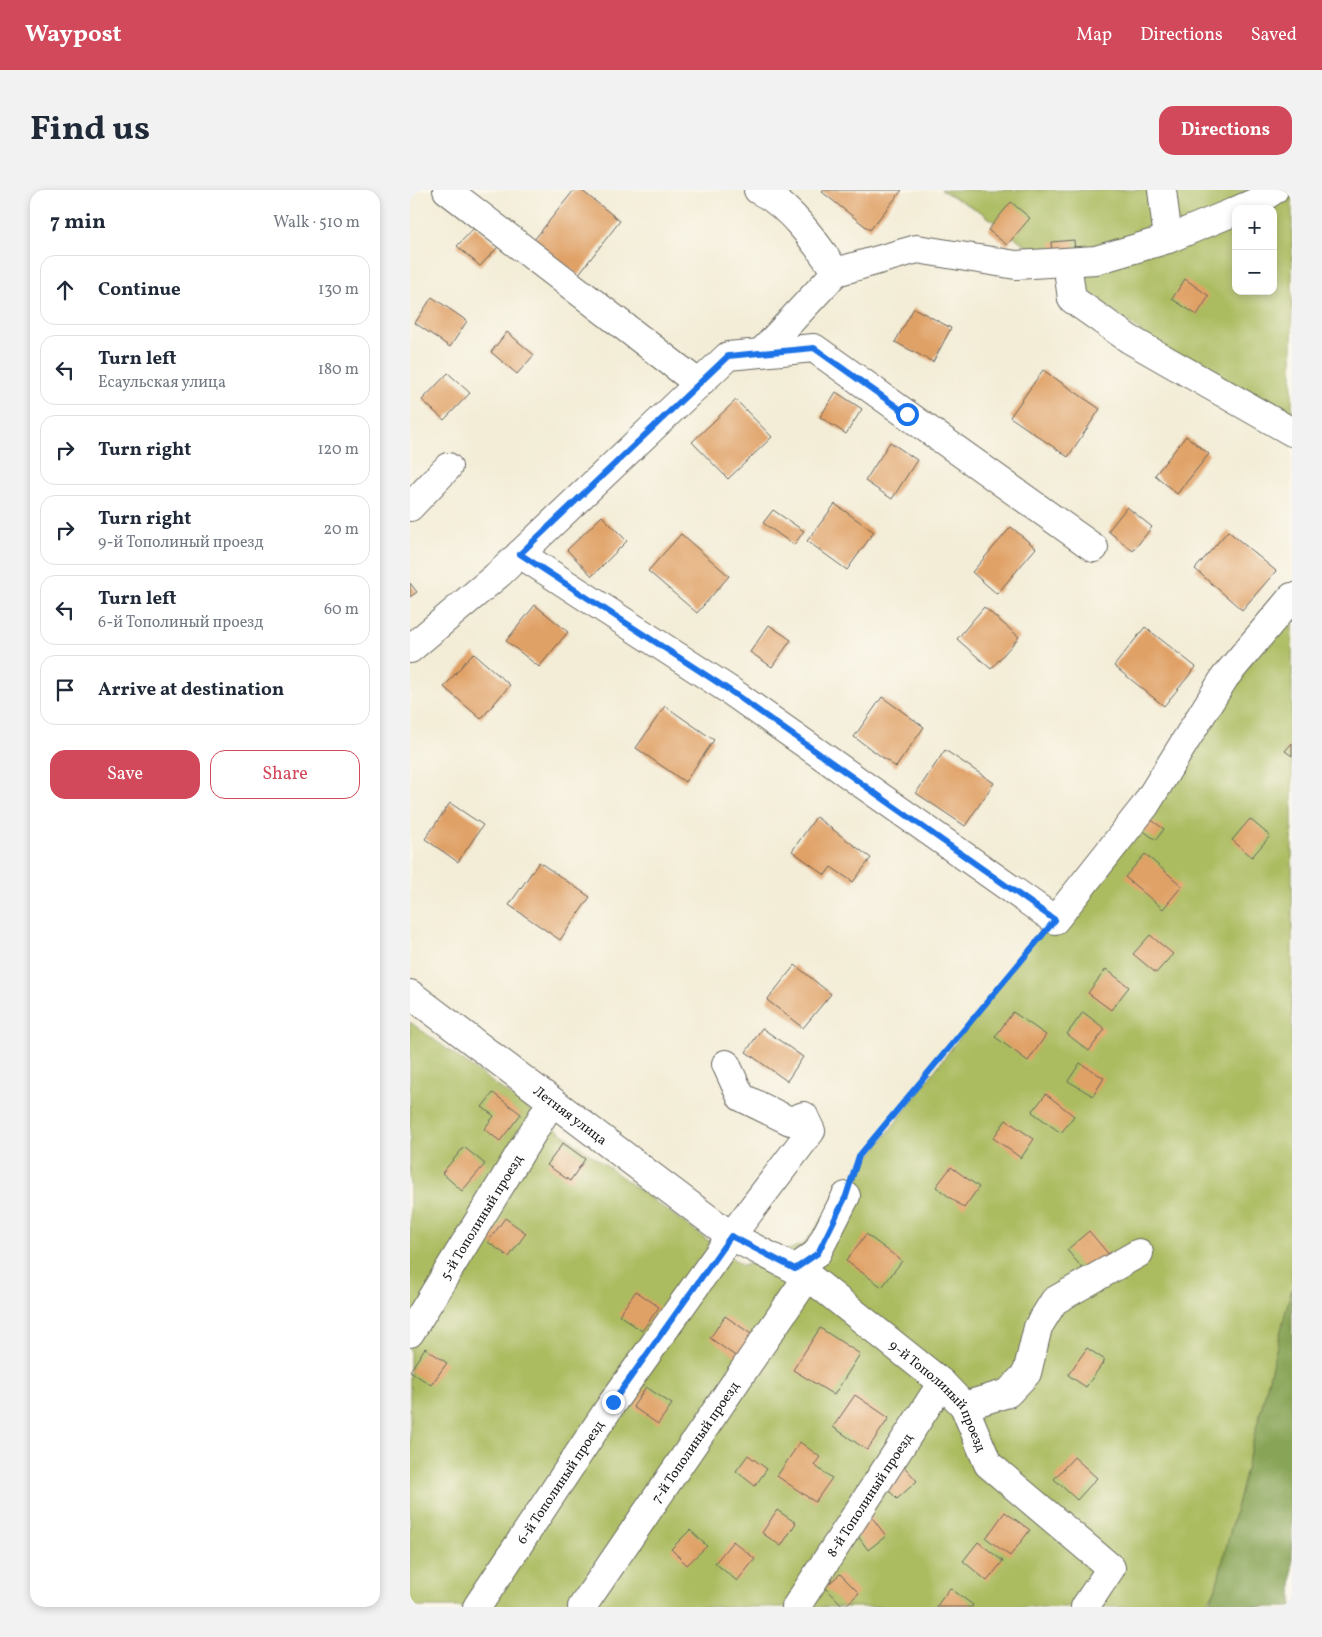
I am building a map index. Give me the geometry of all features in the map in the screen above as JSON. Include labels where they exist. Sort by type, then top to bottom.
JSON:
[{"type":"street","points":[[758,190],[769,196],[813,238],[836,272]]},
{"type":"street","points":[[1162,190],[1168,239]]},
{"type":"street","points":[[1249,205],[1274,190]]},
{"type":"street","points":[[463,195],[699,384]]},
{"type":"street","points":[[761,353],[836,272],[917,249],[1016,265],[1096,260],[1168,239],[1232,212]]},
{"type":"street","points":[[1067,262],[1072,299],[1129,339],[1292,432]]},
{"type":"street","points":[[410,649],[520,554],[728,356],[814,348],[1094,548]]},
{"type":"street","points":[[410,508],[448,467]]},
{"type":"street","points":[[520,554],[729,690],[1055,920],[1145,806],[1225,677],[1292,597]]},
{"type":"street","name":"Летняя улица","points":[[410,994],[731,1236]]},
{"type":"street","name":"6-й Тополиный проезд","points":[[477,1607],[613,1402],[731,1236],[811,1131],[804,1116],[790,1121],[741,1097],[726,1064]]},
{"type":"street","name":"5-й Тополиный проезд","points":[[410,1333],[552,1101]]},
{"type":"street","points":[[802,1273],[818,1253],[846,1196]]},
{"type":"street","name":"9-й Тополиный проезд","points":[[731,1236],[802,1273],[942,1383],[964,1406],[988,1464],[1111,1568],[1085,1607]]},
{"type":"street","points":[[964,1406],[1008,1393],[1027,1373],[1038,1327],[1054,1301],[1139,1253]]},
{"type":"street","name":"7-й Тополиный проезд","points":[[582,1607],[802,1273]]},
{"type":"street","name":"8-й Тополиный проезд","points":[[796,1607],[942,1383]]},
{"type":"path","points":[[846,1196],[859,1156],[1055,920]]},
{"type":"green space","points":[[941,190],[1292,190],[1292,445],[981,212]]},
{"type":"green space","points":[[1292,612],[1292,1287],[1216,1588],[1205,1607],[410,1607],[410,1022],[743,1266],[804,1244],[1143,794]]},
{"type":"green space","points":[[1292,1287],[1292,1607],[1208,1607],[1216,1588]]},
{"type":"building","points":[[574,190],[581,190],[620,221],[578,275],[534,240]]},
{"type":"building","points":[[824,190],[902,190],[870,230],[822,192]]},
{"type":"building","points":[[1011,202],[1030,218],[1007,245],[988,230]]},
{"type":"building","points":[[475,227],[498,247],[480,266],[457,246]]},
{"type":"building","points":[[1074,240],[1075,253],[1052,255],[1051,242]]},
{"type":"building","points":[[1185,279],[1209,296],[1197,315],[1172,299]]},
{"type":"building","points":[[432,297],[467,321],[450,347],[415,323]]},
{"type":"building","points":[[914,308],[951,328],[933,362],[895,342]]},
{"type":"building","points":[[507,332],[534,355],[517,374],[491,352]]},
{"type":"building","points":[[1043,370],[1100,409],[1068,457],[1010,417]]},
{"type":"building","points":[[448,373],[470,393],[444,420],[422,400]]},
{"type":"building","points":[[836,392],[862,409],[846,434],[820,417]]},
{"type":"building","points":[[736,400],[772,437],[728,479],[692,442]]},
{"type":"building","points":[[1186,436],[1209,454],[1177,494],[1155,475]]},
{"type":"building","points":[[890,442],[917,460],[892,499],[865,481]]},
{"type":"building","points":[[835,504],[874,532],[847,570],[807,541]]},
{"type":"building","points":[[1127,507],[1152,527],[1133,551],[1108,531]]},
{"type":"building","points":[[773,510],[804,531],[794,545],[763,523]]},
{"type":"building","points":[[602,516],[627,541],[592,576],[567,550]]},
{"type":"building","points":[[1011,527],[1036,548],[997,594],[972,572]]},
{"type":"building","points":[[1228,531],[1276,571],[1242,610],[1195,569]]},
{"type":"building","points":[[681,534],[729,576],[697,613],[648,571]]},
{"type":"building","points":[[410,583],[417,592],[410,597]]},
{"type":"building","points":[[535,605],[568,632],[539,667],[506,641]]},
{"type":"building","points":[[984,607],[1019,637],[991,669],[957,639]]},
{"type":"building","points":[[769,625],[791,640],[772,667],[750,652]]},
{"type":"building","points":[[1145,627],[1196,667],[1164,706],[1114,666]]},
{"type":"building","points":[[473,653],[510,685],[481,719],[444,687]]},
{"type":"building","points":[[882,697],[924,727],[896,767],[854,737]]},
{"type":"building","points":[[665,706],[714,740],[685,782],[636,748]]},
{"type":"building","points":[[1292,743],[1292,756],[1285,751]]},
{"type":"building","points":[[945,750],[994,783],[965,826],[916,793]]},
{"type":"building","points":[[450,803],[483,825],[458,862],[425,839]]},
{"type":"building","points":[[1146,816],[1164,829],[1156,840],[1138,827]]},
{"type":"building","points":[[816,817],[871,858],[853,882],[831,867],[825,875],[792,851]]},
{"type":"building","points":[[1250,819],[1270,836],[1252,857],[1232,840]]},
{"type":"building","points":[[1145,854],[1182,886],[1163,909],[1125,877]]},
{"type":"building","points":[[539,862],[590,897],[560,940],[509,905]]},
{"type":"building","points":[[1150,935],[1173,954],[1156,973],[1133,954]]},
{"type":"building","points":[[795,965],[831,994],[803,1028],[767,1000]]},
{"type":"building","points":[[1106,969],[1129,987],[1111,1010],[1088,993]]},
{"type":"building","points":[[1013,1012],[1046,1035],[1028,1061],[995,1037]]},
{"type":"building","points":[[1083,1012],[1105,1029],[1089,1051],[1067,1034]]},
{"type":"building","points":[[762,1028],[803,1057],[787,1081],[746,1052]]},
{"type":"building","points":[[1080,1063],[1104,1078],[1093,1096],[1068,1081]]},
{"type":"building","points":[[493,1093],[521,1114],[500,1141],[484,1129],[494,1116],[482,1107]]},
{"type":"building","points":[[1046,1094],[1074,1116],[1061,1133],[1032,1112]]},
{"type":"building","points":[[1006,1120],[1034,1139],[1021,1158],[993,1138]]},
{"type":"building","points":[[563,1143],[585,1159],[570,1181],[547,1165]]},
{"type":"building","points":[[464,1147],[485,1164],[462,1191],[442,1173]]},
{"type":"building","points":[[951,1167],[979,1187],[964,1208],[936,1187]]},
{"type":"building","points":[[505,1218],[526,1233],[509,1257],[488,1242]]},
{"type":"building","points":[[1089,1231],[1111,1257],[1089,1276],[1067,1250]]},
{"type":"building","points":[[866,1234],[902,1261],[882,1287],[846,1261]]},
{"type":"building","points":[[636,1291],[659,1307],[642,1331],[619,1315]]},
{"type":"building","points":[[725,1316],[757,1338],[741,1360],[710,1338]]},
{"type":"building","points":[[820,1328],[860,1354],[834,1395],[793,1370]]},
{"type":"building","points":[[425,1348],[447,1363],[431,1385],[410,1371]]},
{"type":"building","points":[[1087,1348],[1105,1360],[1086,1387],[1068,1375]]},
{"type":"building","points":[[646,1387],[672,1404],[658,1424],[633,1407]]},
{"type":"building","points":[[855,1395],[889,1418],[867,1450],[833,1427]]},
{"type":"building","points":[[800,1442],[820,1457],[814,1465],[832,1478],[815,1502],[777,1476]]},
{"type":"building","points":[[748,1455],[767,1469],[755,1486],[736,1471]]},
{"type":"building","points":[[1074,1457],[1097,1478],[1077,1500],[1054,1479]]},
{"type":"building","points":[[900,1462],[917,1481],[897,1499],[880,1481]]},
{"type":"building","points":[[777,1510],[796,1523],[781,1546],[762,1533]]},
{"type":"building","points":[[868,1512],[886,1536],[868,1550],[850,1525]]},
{"type":"building","points":[[1005,1512],[1030,1530],[1010,1556],[986,1538]]},
{"type":"building","points":[[690,1530],[707,1546],[687,1565],[671,1549]]},
{"type":"building","points":[[733,1541],[755,1559],[737,1581],[715,1563]]},
{"type":"building","points":[[978,1542],[1003,1561],[987,1581],[963,1561]]},
{"type":"building","points":[[840,1574],[859,1593],[844,1607],[825,1587]]},
{"type":"building","points":[[950,1588],[973,1605],[972,1607],[936,1607]]},
{"type":"route","points":[[613,1402],[731,1236],[795,1269],[818,1253],[846,1196],[859,1156],[1055,920],[729,690],[520,554],[728,356],[814,348],[907,414]]}]
